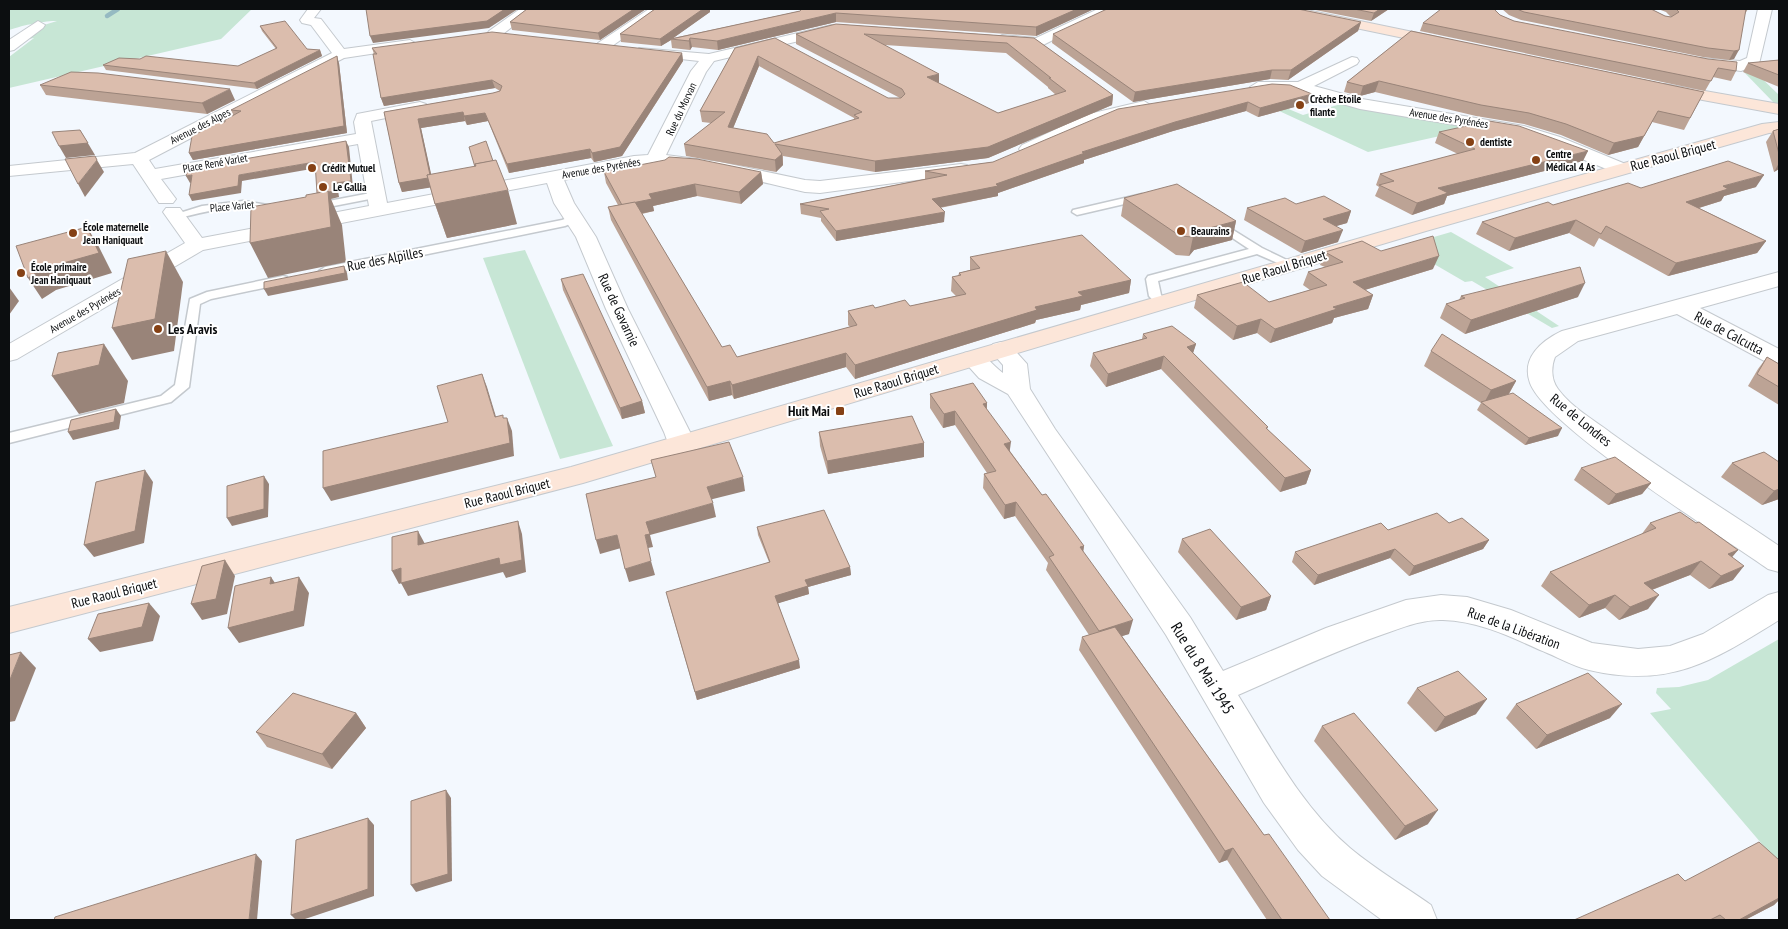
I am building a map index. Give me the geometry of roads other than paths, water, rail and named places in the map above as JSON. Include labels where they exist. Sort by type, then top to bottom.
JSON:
[{"type":"main road","points":[[1284,9],[1452,44]]},
{"type":"main road","points":[[1653,86],[1722,101],[1775,119]]},
{"type":"main road","name":"Rue Raoul Briquet","points":[[9,620],[525,489],[681,445],[1001,349],[1622,169],[1775,119]]},
{"type":"street","points":[[315,9],[308,16],[307,20],[316,22],[340,54]]},
{"type":"street","points":[[494,34],[528,9]]},
{"type":"street","points":[[603,46],[658,9]]},
{"type":"street","points":[[992,39],[1043,46],[1108,9]]},
{"type":"street","points":[[1684,59],[1729,66],[1749,64],[1754,61],[1765,9]]},
{"type":"street","points":[[9,47],[38,25]]},
{"type":"street","points":[[584,44],[709,58],[842,26]]},
{"type":"street","points":[[478,35],[494,34],[518,37]]},
{"type":"street","points":[[777,41],[794,50]]},
{"type":"street","name":"Avenue des Alpes","points":[[9,171],[139,158],[340,54],[424,42]]},
{"type":"street","name":"Rue du Morvan","points":[[654,160],[666,140],[699,71],[709,58]]},
{"type":"street","name":"Avenue des Pyrénées","points":[[1301,87],[1313,79],[1337,71],[1352,61]]},
{"type":"street","name":"Avenue des Pyrénées","points":[[1245,89],[1270,86],[1301,87],[1360,104],[1518,130],[1554,141],[1622,169]]},
{"type":"street","points":[[229,92],[259,96]]},
{"type":"street","points":[[1013,157],[1122,104],[1165,102]]},
{"type":"street","points":[[378,203],[364,138],[363,118],[371,115],[440,104]]},
{"type":"street","name":"Place René Varlet","points":[[149,176],[174,170],[364,138]]},
{"type":"street","points":[[139,158],[149,176],[197,245]]},
{"type":"street","name":"Avenue des Pyrénées","points":[[9,354],[197,245],[378,203],[654,160],[820,187],[982,166]]},
{"type":"street","name":"Rue de Gavarnie","points":[[553,176],[573,219],[586,237],[617,309],[677,432],[681,445]]},
{"type":"street","name":"Rue de Londres","points":[[1779,280],[1570,336],[1550,346],[1543,354],[1540,378],[1546,391],[1559,405],[1614,447],[1779,561]]},
{"type":"street","name":"Rue de Calcutta","points":[[1680,306],[1779,360]]},
{"type":"street","points":[[973,358],[986,374],[1000,382],[1017,388],[1015,364],[1001,349]]},
{"type":"street","name":"Rue du 8 Mai 1945","points":[[1017,388],[1046,435],[1178,626],[1277,790],[1312,837],[1336,862],[1416,920]]},
{"type":"street","name":"Rue de la Libération","points":[[1217,689],[1338,637],[1415,611],[1441,607],[1467,609],[1511,624],[1589,656],[1638,663],[1672,660],[1715,643],[1779,604]]},
{"type":"lane","points":[[1078,212],[1149,195]]},
{"type":"lane","name":"Place Varlet","points":[[171,209],[250,203],[268,205],[283,213],[296,210],[378,203]]},
{"type":"lane","name":"Rue des Alpilles","points":[[316,273],[565,223],[573,219]]},
{"type":"lane","points":[[1211,219],[1258,250],[1291,265]]},
{"type":"lane","points":[[1162,303],[1155,296],[1152,279],[1258,250]]},
{"type":"lane","points":[[9,438],[166,399],[182,386],[194,302],[207,296],[297,277]]},
{"type":"waterway","points":[[107,16],[118,9]]},
{"type":"place","name":"Crèche Etoile filante","points":[[1300,105]]},
{"type":"place","name":"dentiste","points":[[1470,142]]},
{"type":"place","name":"Centre Médical 4 As","points":[[1536,160]]},
{"type":"place","name":"Crédit Mutuel","points":[[312,168]]},
{"type":"place","name":"Le Gallia","points":[[323,187]]},
{"type":"place","name":"Beaurains","points":[[1181,231]]},
{"type":"place","name":"École maternelle Jean Haniquaut","points":[[73,233]]},
{"type":"place","name":"École primaire Jean Haniquaut","points":[[21,273]]},
{"type":"place","name":"Les Aravis","points":[[158,329]]},
{"type":"place","name":"Huit Mai","points":[[840,411]]}]
